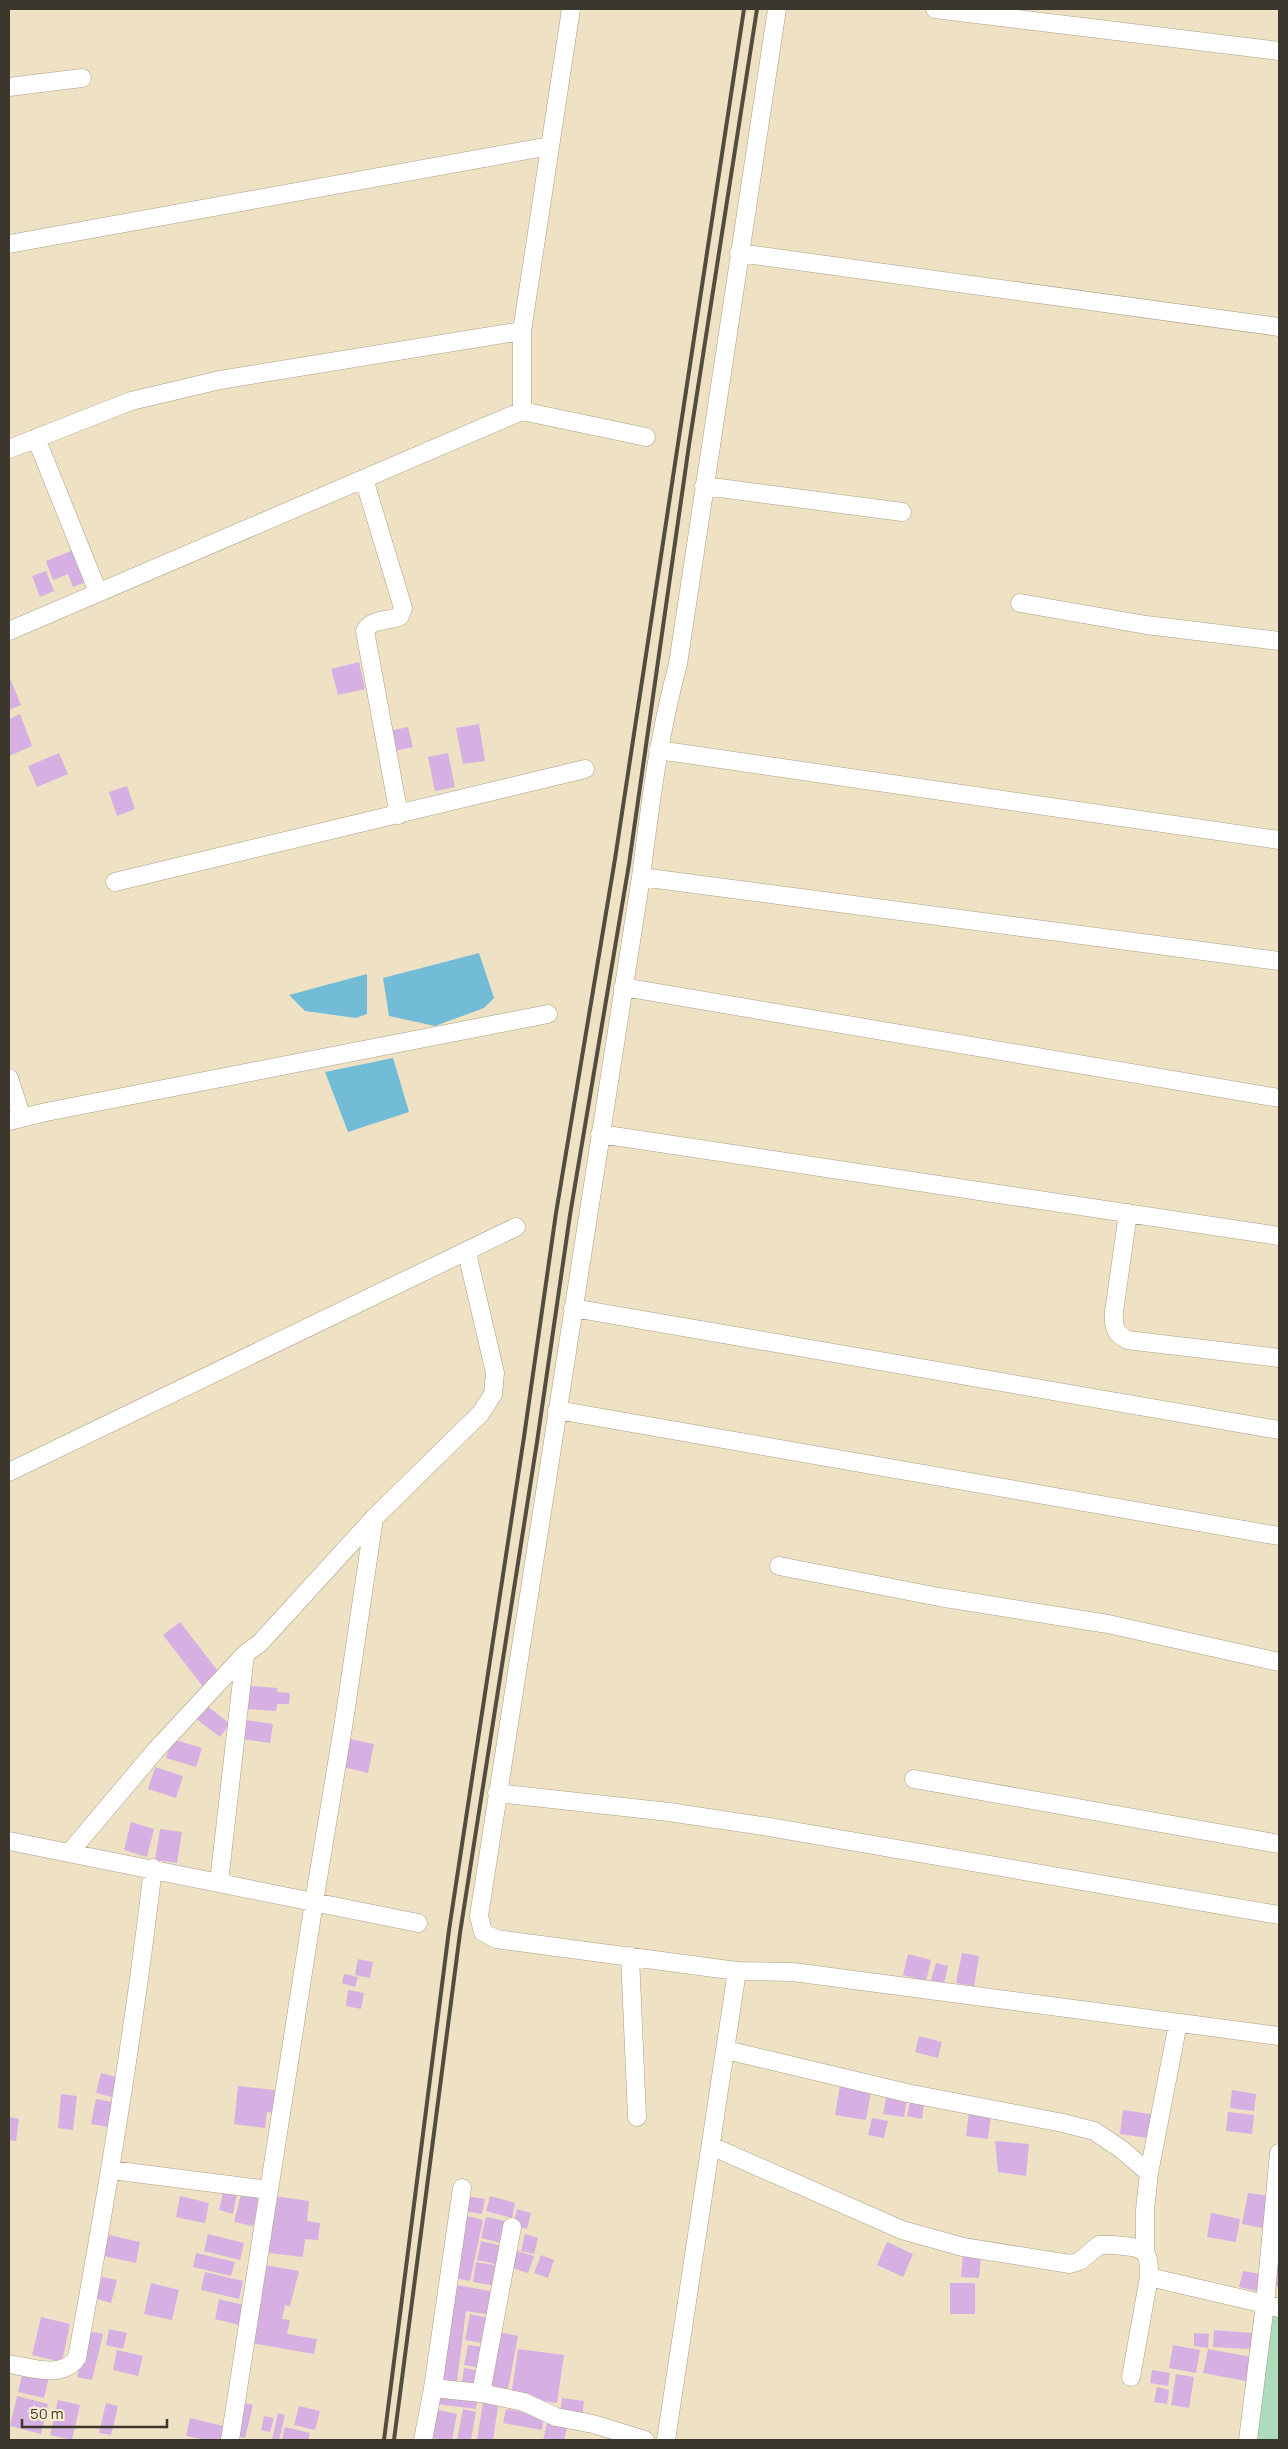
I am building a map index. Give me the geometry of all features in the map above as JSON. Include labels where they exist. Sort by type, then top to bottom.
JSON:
[{"type":"street","points":[[522,411],[522,331],[571,9]]},
{"type":"street","points":[[776,9],[678,664],[658,750],[479,1916],[483,1932],[496,1939],[737,1971],[793,1972],[1279,2036]]},
{"type":"street","points":[[935,9],[1279,51]]},
{"type":"street","points":[[9,87],[82,78]]},
{"type":"street","points":[[9,244],[550,146]]},
{"type":"street","points":[[739,253],[1279,327]]},
{"type":"street","points":[[9,449],[131,401],[220,380],[522,331]]},
{"type":"street","points":[[9,631],[522,411],[646,437]]},
{"type":"street","points":[[36,438],[98,592]]},
{"type":"street","points":[[364,479],[403,608],[400,616],[373,623],[367,626],[365,631],[399,815]]},
{"type":"street","points":[[704,486],[902,512]]},
{"type":"street","points":[[1020,603],[1146,625],[1279,641]]},
{"type":"street","points":[[658,750],[1279,840]]},
{"type":"street","points":[[115,882],[585,769]]},
{"type":"street","points":[[640,877],[1279,961]]},
{"type":"street","points":[[623,987],[1279,1098]]},
{"type":"street","points":[[9,1078],[15,1120],[548,1014]]},
{"type":"street","points":[[600,1134],[1279,1236]]},
{"type":"street","points":[[1128,1213],[1113,1324],[1118,1334],[1127,1340],[1279,1358]]},
{"type":"street","points":[[9,1472],[516,1228]]},
{"type":"street","points":[[70,1852],[155,1751],[245,1654],[260,1643],[374,1518],[481,1413],[493,1394],[495,1373],[467,1253]]},
{"type":"street","points":[[573,1308],[1279,1430]]},
{"type":"street","points":[[557,1410],[1279,1536]]},
{"type":"street","points":[[230,2440],[344,1721],[374,1518]]},
{"type":"street","points":[[779,1566],[939,1597],[1108,1624],[1279,1662]]},
{"type":"street","points":[[219,1882],[245,1654]]},
{"type":"street","points":[[914,1779],[1279,1844]]},
{"type":"street","points":[[497,1794],[669,1812],[769,1827],[1279,1915]]},
{"type":"street","points":[[9,1841],[153,1868],[418,1923]]},
{"type":"street","points":[[9,2364],[61,2370],[71,2366],[77,2358],[111,2170],[139,1986],[153,1868]]},
{"type":"street","points":[[630,1956],[637,2117]]},
{"type":"street","points":[[666,2440],[737,1971]]},
{"type":"street","points":[[1131,2377],[1149,2277],[1149,2261],[1145,2252],[1145,2210],[1149,2173],[1178,2023]]},
{"type":"street","points":[[726,2050],[916,2095],[1094,2131],[1121,2149],[1149,2173]]},
{"type":"street","points":[[711,2146],[902,2230],[963,2247],[1070,2264],[1080,2261],[1099,2244],[1138,2247],[1145,2252]]},
{"type":"street","points":[[1248,2440],[1272,2306],[1279,2153]]},
{"type":"street","points":[[111,2170],[269,2190]]},
{"type":"street","points":[[423,2440],[433,2388],[462,2188]]},
{"type":"street","points":[[481,2393],[512,2227]]},
{"type":"street","points":[[1149,2277],[1272,2306]]},
{"type":"street","points":[[433,2388],[481,2393],[524,2402],[556,2417],[593,2424],[645,2440]]},
{"type":"green space","points":[[1270,2312],[1279,2314],[1279,2440],[1255,2440]]},
{"type":"water","points":[[479,953],[494,998],[484,1008],[435,1026],[389,1016],[383,978]]},
{"type":"water","points":[[367,974],[367,1014],[356,1018],[305,1011],[289,995]]},
{"type":"water","points":[[393,1058],[409,1112],[348,1132],[325,1072]]},
{"type":"building","points":[[76,549],[88,581],[73,587],[68,574],[53,580],[46,561]]},
{"type":"building","points":[[46,571],[54,591],[40,597],[32,576]]},
{"type":"building","points":[[359,662],[365,689],[338,695],[331,669]]},
{"type":"building","points":[[9,676],[21,705],[9,710]]},
{"type":"building","points":[[20,714],[32,746],[9,756],[9,719]]},
{"type":"building","points":[[479,724],[485,761],[463,764],[456,728]]},
{"type":"building","points":[[408,727],[413,747],[390,752],[385,732]]},
{"type":"building","points":[[59,753],[68,774],[37,787],[28,766]]},
{"type":"building","points":[[448,753],[455,787],[435,791],[428,757]]},
{"type":"building","points":[[127,786],[135,809],[117,816],[109,792]]},
{"type":"building","points":[[180,1622],[221,1675],[204,1688],[163,1635]]},
{"type":"building","points":[[249,1686],[278,1688],[277,1692],[290,1693],[289,1704],[277,1704],[276,1711],[247,1709]]},
{"type":"building","points":[[206,1705],[230,1724],[220,1737],[195,1718]]},
{"type":"building","points":[[245,1720],[273,1724],[270,1743],[242,1739]]},
{"type":"building","points":[[172,1739],[202,1748],[196,1767],[166,1758]]},
{"type":"building","points":[[350,1739],[374,1744],[368,1773],[343,1767]]},
{"type":"building","points":[[155,1767],[183,1776],[176,1798],[148,1789]]},
{"type":"building","points":[[131,1822],[154,1829],[147,1857],[124,1850]]},
{"type":"building","points":[[160,1829],[182,1832],[177,1863],[155,1860]]},
{"type":"building","points":[[962,1953],[979,1956],[974,1986],[956,1983]]},
{"type":"building","points":[[908,1954],[931,1960],[926,1981],[903,1975]]},
{"type":"building","points":[[358,1959],[373,1962],[370,1978],[355,1975]]},
{"type":"building","points":[[936,1963],[948,1966],[943,1987],[930,1983]]},
{"type":"building","points":[[344,1974],[358,1977],[355,1987],[342,1983]]},
{"type":"building","points":[[348,1990],[364,1993],[361,2009],[346,2006]]},
{"type":"building","points":[[919,2036],[942,2042],[938,2058],[915,2052]]},
{"type":"building","points":[[101,2073],[116,2077],[112,2097],[96,2093]]},
{"type":"building","points":[[841,2080],[872,2086],[866,2120],[835,2115]]},
{"type":"building","points":[[238,2086],[275,2090],[273,2113],[267,2112],[265,2128],[234,2124]]},
{"type":"building","points":[[1232,2090],[1256,2094],[1254,2111],[1230,2108]]},
{"type":"building","points":[[61,2094],[77,2096],[73,2130],[58,2128]]},
{"type":"building","points":[[887,2094],[907,2097],[904,2117],[883,2114]]},
{"type":"building","points":[[96,2099],[113,2102],[108,2127],[91,2124]]},
{"type":"building","points":[[910,2102],[924,2104],[922,2119],[907,2116]]},
{"type":"building","points":[[1123,2110],[1157,2115],[1154,2139],[1120,2134]]},
{"type":"building","points":[[969,2112],[991,2115],[988,2139],[966,2136]]},
{"type":"building","points":[[1228,2112],[1254,2115],[1252,2134],[1226,2131]]},
{"type":"building","points":[[9,2117],[19,2119],[16,2141],[9,2140]]},
{"type":"building","points":[[872,2118],[888,2121],[884,2138],[868,2135]]},
{"type":"building","points":[[995,2141],[1029,2144],[1026,2176],[998,2172]]},
{"type":"building","points":[[224,2189],[237,2193],[233,2214],[219,2210]]},
{"type":"building","points":[[1248,2193],[1269,2196],[1263,2228],[1242,2224]]},
{"type":"building","points":[[241,2194],[260,2198],[253,2226],[234,2222]]},
{"type":"building","points":[[180,2196],[209,2203],[205,2223],[176,2217]]},
{"type":"building","points":[[274,2196],[309,2201],[307,2221],[320,2223],[318,2240],[305,2239],[303,2257],[268,2253]]},
{"type":"building","points":[[465,2196],[485,2199],[482,2214],[463,2211]]},
{"type":"building","points":[[490,2196],[515,2203],[512,2218],[486,2211]]},
{"type":"building","points":[[517,2209],[531,2213],[527,2229],[513,2225]]},
{"type":"building","points":[[1211,2213],[1240,2219],[1236,2242],[1207,2237]]},
{"type":"building","points":[[463,2215],[483,2220],[470,2281],[450,2277]]},
{"type":"building","points":[[486,2217],[510,2222],[505,2244],[481,2238]]},
{"type":"building","points":[[208,2234],[244,2243],[240,2260],[204,2251]]},
{"type":"building","points":[[525,2234],[538,2238],[534,2254],[521,2251]]},
{"type":"building","points":[[109,2235],[140,2242],[136,2263],[104,2256]]},
{"type":"building","points":[[481,2241],[503,2246],[500,2265],[477,2260]]},
{"type":"building","points":[[887,2242],[913,2254],[903,2277],[877,2265]]},
{"type":"building","points":[[514,2250],[534,2256],[528,2273],[509,2267]]},
{"type":"building","points":[[196,2253],[235,2262],[231,2276],[193,2267]]},
{"type":"building","points":[[963,2254],[981,2256],[979,2278],[961,2277]]},
{"type":"building","points":[[541,2255],[554,2260],[548,2278],[534,2273]]},
{"type":"building","points":[[476,2262],[501,2266],[497,2286],[473,2282]]},
{"type":"building","points":[[265,2265],[299,2271],[290,2306],[285,2305],[282,2319],[290,2320],[287,2334],[317,2339],[314,2354],[251,2343]]},
{"type":"building","points":[[1274,2267],[1279,2268],[1279,2287],[1272,2286]]},
{"type":"building","points":[[1243,2271],[1261,2274],[1257,2291],[1239,2287]]},
{"type":"building","points":[[205,2272],[243,2281],[239,2299],[201,2290]]},
{"type":"building","points":[[102,2277],[117,2280],[111,2303],[97,2299]]},
{"type":"building","points":[[151,2283],[179,2290],[172,2320],[144,2314]]},
{"type":"building","points":[[950,2283],[975,2283],[975,2314],[950,2314]]},
{"type":"building","points":[[451,2284],[495,2292],[492,2315],[466,2311],[456,2389],[434,2386]]},
{"type":"building","points":[[219,2299],[244,2305],[239,2325],[215,2319]]},
{"type":"building","points":[[470,2314],[493,2319],[488,2344],[465,2340]]},
{"type":"building","points":[[41,2317],[70,2324],[62,2362],[32,2355]]},
{"type":"building","points":[[109,2329],[127,2333],[123,2349],[106,2345]]},
{"type":"building","points":[[1214,2330],[1252,2333],[1251,2349],[1213,2347]]},
{"type":"building","points":[[88,2331],[103,2334],[92,2380],[77,2377]]},
{"type":"building","points":[[495,2331],[518,2336],[507,2395],[484,2391]]},
{"type":"building","points":[[1194,2333],[1209,2334],[1208,2348],[1194,2346]]},
{"type":"building","points":[[468,2345],[485,2347],[481,2368],[464,2365]]},
{"type":"building","points":[[1173,2345],[1200,2350],[1196,2373],[1169,2368]]},
{"type":"building","points":[[518,2349],[564,2355],[557,2403],[511,2396]]},
{"type":"building","points":[[1208,2349],[1251,2357],[1246,2381],[1203,2373]]},
{"type":"building","points":[[117,2350],[143,2356],[138,2376],[113,2370]]},
{"type":"building","points":[[464,2368],[480,2371],[477,2392],[461,2389]]},
{"type":"building","points":[[1152,2370],[1170,2373],[1168,2386],[1150,2383]]},
{"type":"building","points":[[23,2371],[49,2377],[44,2398],[18,2392]]},
{"type":"building","points":[[1176,2374],[1194,2377],[1189,2408],[1171,2405]]},
{"type":"building","points":[[1157,2387],[1169,2390],[1167,2404],[1154,2402]]},
{"type":"building","points":[[438,2392],[478,2397],[476,2409],[436,2404]]},
{"type":"building","points":[[17,2396],[48,2404],[41,2434],[10,2426]]},
{"type":"building","points":[[484,2396],[499,2399],[493,2440],[477,2440]]},
{"type":"building","points":[[562,2398],[584,2401],[582,2418],[560,2415]]},
{"type":"building","points":[[58,2400],[80,2405],[72,2440],[50,2435]]},
{"type":"building","points":[[240,2402],[253,2405],[245,2438],[232,2435]]},
{"type":"building","points":[[106,2403],[118,2406],[111,2435],[99,2433]]},
{"type":"building","points":[[299,2406],[320,2411],[315,2430],[294,2425]]},
{"type":"building","points":[[433,2409],[457,2414],[452,2440],[427,2438]]},
{"type":"building","points":[[463,2409],[476,2412],[471,2440],[457,2440]]},
{"type":"building","points":[[506,2409],[544,2416],[542,2430],[503,2423]]},
{"type":"building","points":[[278,2413],[285,2415],[279,2440],[272,2440]]},
{"type":"building","points":[[264,2416],[274,2418],[270,2432],[261,2430]]},
{"type":"building","points":[[190,2418],[227,2427],[224,2440],[205,2440],[186,2436]]},
{"type":"building","points":[[548,2419],[568,2425],[564,2440],[543,2440]]},
{"type":"building","points":[[285,2427],[310,2433],[308,2440],[282,2440]]},
{"type":"railway","points":[[384,2440],[449,1930],[556,1213],[615,859],[744,9]]},
{"type":"railway","points":[[394,2440],[460,1933],[537,1442],[570,1215],[629,864],[689,445],[757,9]]}]
